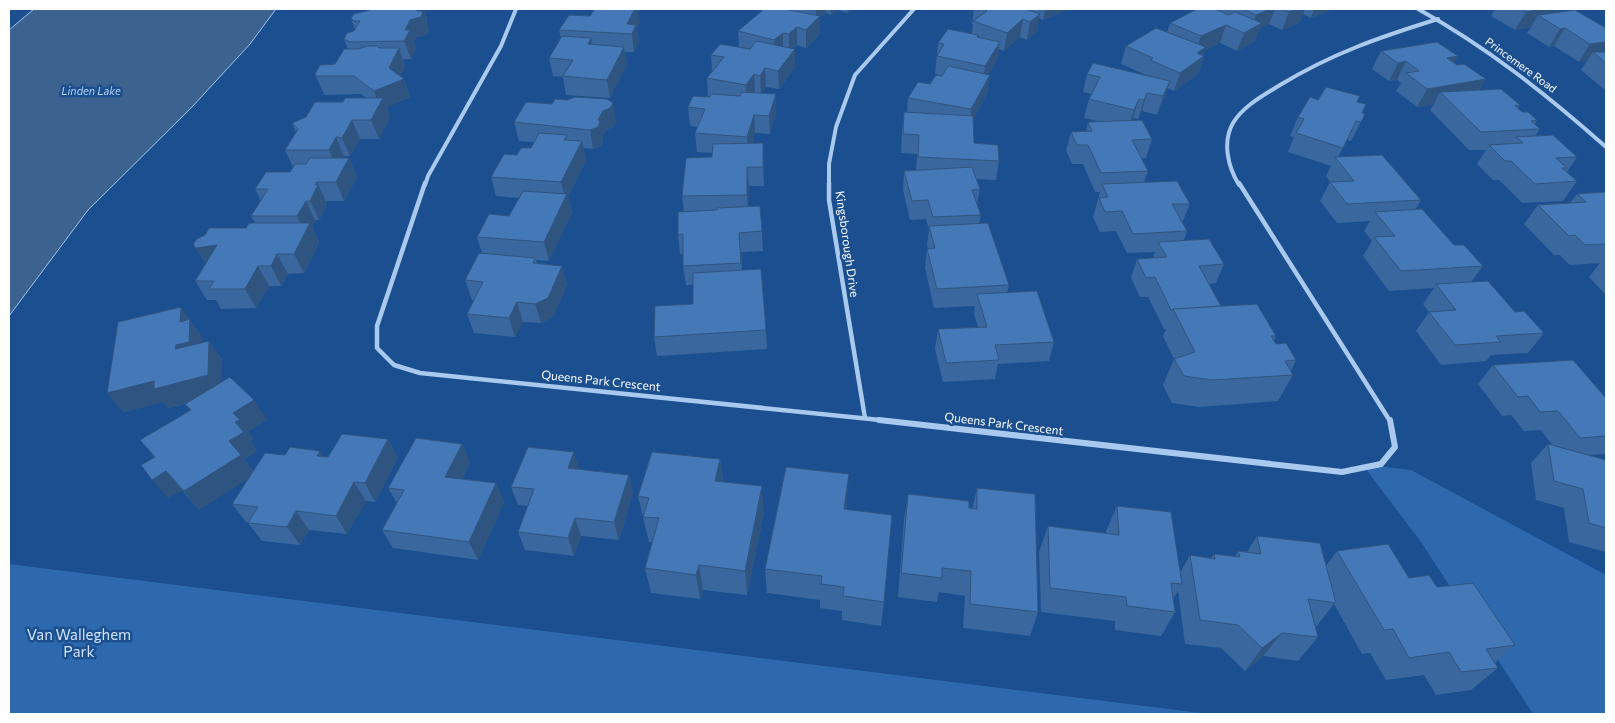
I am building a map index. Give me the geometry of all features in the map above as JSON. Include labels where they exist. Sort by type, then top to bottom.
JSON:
[{"type":"street","name":"Queens Park Crescent","points":[[516,9],[501,46],[428,176],[377,326],[376,348],[394,365],[420,373],[865,418],[1342,472],[1381,464],[1395,447],[1390,420],[1235,178],[1227,157],[1230,129],[1245,109],[1267,93],[1312,66],[1356,46],[1438,19]]},
{"type":"street","name":"Kingsborough Drive","points":[[865,418],[829,200],[829,164],[836,127],[855,75],[914,9]]},
{"type":"street","name":"Princemere Road","points":[[1418,9],[1438,19],[1480,46],[1540,89],[1606,147]]},
{"type":"green space","points":[[1362,464],[1411,470],[1606,575],[1606,714],[1533,714],[1421,542]]},
{"type":"green space","name":"Van Walleghem Park","points":[[9,564],[1209,714],[9,714]]},
{"type":"water","name":"Linden Lake","points":[[34,9],[276,9],[250,44],[192,107],[88,210],[9,316],[9,30]]},
{"type":"building","points":[[374,9],[417,9],[423,12],[421,17],[410,20],[405,30],[410,30],[404,41],[350,42],[344,39],[347,33],[354,31],[360,21],[354,21],[351,18],[354,14]]},
{"type":"building","points":[[595,9],[635,9],[627,24],[636,25],[632,34],[559,30],[569,15],[590,16]]},
{"type":"building","points":[[764,9],[784,9],[820,16],[806,30],[797,27],[789,34],[783,33],[774,40],[738,31]]},
{"type":"building","points":[[981,9],[1025,9],[1040,14],[1030,22],[1023,19],[1007,33],[973,21],[987,11]]},
{"type":"building","points":[[1197,9],[1214,9],[1229,15],[1235,12],[1262,23],[1244,33],[1226,25],[1201,36],[1170,23]]},
{"type":"building","points":[[1243,9],[1270,9],[1256,15]]},
{"type":"building","points":[[1281,9],[1297,9],[1289,12]]},
{"type":"building","points":[[1520,9],[1542,9],[1526,12]]},
{"type":"building","points":[[1575,10],[1606,28],[1606,42],[1590,44],[1565,28],[1560,29],[1538,15]]},
{"type":"building","points":[[1156,28],[1206,47],[1197,53],[1204,56],[1180,73],[1150,60],[1153,58],[1126,46]]},
{"type":"building","points":[[948,29],[1000,42],[985,66],[937,56],[944,44],[938,43]]},
{"type":"building","points":[[562,36],[591,38],[588,44],[624,47],[607,80],[563,76],[573,60],[549,58]]},
{"type":"building","points":[[756,41],[795,49],[778,71],[765,68],[760,76],[754,74],[746,85],[707,78],[724,57],[711,55],[720,44],[750,49]]},
{"type":"building","points":[[1437,42],[1458,56],[1447,58],[1457,65],[1464,64],[1486,79],[1427,89],[1406,73],[1419,71],[1406,61],[1398,63],[1381,51]]},
{"type":"building","points":[[367,46],[399,48],[389,68],[404,79],[374,91],[354,76],[317,76],[315,74],[320,65],[335,64],[344,49],[358,49]]},
{"type":"building","points":[[1593,52],[1606,52],[1606,63]]},
{"type":"building","points":[[1093,63],[1170,81],[1163,96],[1147,93],[1144,100],[1139,99],[1134,110],[1089,99],[1100,77],[1087,74]]},
{"type":"building","points":[[948,66],[990,75],[971,109],[908,98],[918,82],[930,84],[936,75],[942,76]]},
{"type":"building","points":[[1326,87],[1360,96],[1357,102],[1366,104],[1362,113],[1365,114],[1361,122],[1356,121],[1343,148],[1296,133],[1304,119],[1298,117],[1310,97],[1318,100]]},
{"type":"building","points":[[1501,89],[1520,105],[1515,106],[1522,112],[1528,112],[1537,120],[1531,121],[1540,129],[1481,132],[1440,92]]},
{"type":"building","points":[[742,92],[776,94],[769,116],[754,115],[747,137],[695,133],[705,109],[688,107],[693,96],[710,97],[711,94],[740,96]]},
{"type":"building","points":[[575,97],[607,99],[613,103],[610,108],[603,111],[598,120],[600,121],[598,127],[590,130],[514,122],[526,102],[552,104],[555,99],[567,100]]},
{"type":"building","points":[[345,98],[383,98],[371,120],[352,120],[342,138],[336,137],[329,150],[285,150],[298,129],[292,123],[306,117],[315,102],[343,102]]},
{"type":"building","points":[[904,112],[973,116],[974,143],[998,145],[999,161],[918,157],[919,135],[903,134]]},
{"type":"building","points":[[1142,120],[1152,139],[1132,140],[1148,171],[1101,173],[1088,145],[1077,145],[1071,132],[1092,131],[1088,122]]},
{"type":"building","points":[[539,133],[567,135],[564,140],[582,141],[561,182],[491,177],[504,154],[517,155],[521,148],[531,148]]},
{"type":"building","points":[[1553,135],[1577,157],[1556,158],[1567,168],[1562,168],[1577,181],[1535,184],[1511,161],[1505,161],[1489,145],[1523,143],[1516,137]]},
{"type":"building","points":[[763,143],[763,167],[747,167],[747,195],[682,196],[686,158],[712,157],[713,144]]},
{"type":"building","points":[[1382,155],[1421,200],[1347,204],[1330,182],[1354,181],[1335,157]]},
{"type":"building","points":[[310,158],[349,158],[336,182],[317,182],[315,185],[318,185],[310,201],[306,201],[297,216],[251,216],[268,189],[255,189],[266,172],[290,172],[295,164],[306,164]]},
{"type":"building","points":[[972,167],[980,189],[972,190],[981,215],[933,217],[928,200],[912,201],[904,171]]},
{"type":"building","points":[[1177,181],[1190,204],[1172,204],[1187,231],[1133,234],[1122,211],[1105,212],[1099,198],[1108,197],[1102,184]]},
{"type":"building","points":[[523,191],[567,194],[544,242],[477,237],[489,214],[509,216]]},
{"type":"building","points":[[1606,192],[1606,244],[1585,245],[1575,235],[1569,236],[1538,205],[1586,202],[1577,194]]},
{"type":"building","points":[[760,206],[762,231],[739,233],[741,263],[683,266],[683,234],[678,235],[678,212]]},
{"type":"building","points":[[1422,209],[1454,245],[1464,245],[1483,266],[1401,271],[1374,237],[1395,236],[1375,212]]},
{"type":"building","points":[[249,223],[310,223],[294,254],[277,254],[271,266],[258,266],[245,289],[209,289],[214,281],[195,281],[217,245],[196,248],[193,244],[197,239],[205,235],[209,228],[246,228]]},
{"type":"building","points":[[988,223],[1009,285],[937,289],[927,249],[935,248],[929,226]]},
{"type":"building","points":[[1209,239],[1224,264],[1199,266],[1221,306],[1171,310],[1155,277],[1146,278],[1137,259],[1167,257],[1158,242]]},
{"type":"building","points":[[479,253],[535,258],[533,263],[562,266],[548,298],[535,304],[517,302],[509,318],[467,314],[483,282],[465,280]]},
{"type":"building","points":[[761,269],[766,330],[654,337],[655,306],[693,304],[693,273]]},
{"type":"building","points":[[1488,281],[1515,312],[1524,311],[1544,333],[1496,336],[1501,342],[1455,345],[1429,312],[1456,310],[1436,284]]},
{"type":"building","points":[[1037,291],[1054,342],[995,345],[999,360],[946,363],[938,329],[987,327],[977,294]]},
{"type":"building","points":[[1257,304],[1276,336],[1271,336],[1276,344],[1286,343],[1296,360],[1285,361],[1293,375],[1212,380],[1184,376],[1174,359],[1195,352],[1173,309]]},
{"type":"building","points":[[181,307],[180,322],[190,319],[189,342],[176,345],[175,349],[209,341],[208,375],[154,389],[154,381],[107,393],[118,322]]},
{"type":"building","points":[[1573,360],[1606,398],[1606,436],[1580,438],[1558,411],[1540,412],[1528,396],[1518,397],[1493,365]]},
{"type":"building","points":[[230,377],[254,400],[233,413],[240,420],[235,422],[244,432],[229,441],[241,455],[184,491],[166,471],[152,480],[141,465],[155,457],[140,440],[191,410],[185,404]]},
{"type":"building","points":[[342,434],[388,439],[365,483],[354,482],[336,516],[296,511],[287,527],[248,523],[258,507],[232,504],[265,453],[285,455],[290,447],[320,451],[317,456],[328,457]]},
{"type":"building","points":[[416,438],[462,444],[445,477],[496,483],[469,542],[382,530],[404,490],[388,488]]},
{"type":"building","points":[[1548,444],[1606,460],[1606,528],[1589,523],[1583,489],[1554,481]]},
{"type":"building","points":[[528,447],[574,452],[568,468],[629,475],[614,522],[575,518],[568,538],[518,532],[534,489],[511,487]]},
{"type":"building","points":[[652,452],[720,459],[715,481],[762,486],[745,571],[699,565],[696,575],[645,568],[659,518],[643,517],[649,498],[638,496]]},
{"type":"building","points":[[786,467],[849,474],[844,509],[892,515],[884,602],[843,596],[844,587],[821,584],[822,576],[765,569]]},
{"type":"building","points":[[977,488],[1035,494],[1038,612],[970,604],[971,571],[942,568],[942,578],[901,573],[908,494],[969,501],[969,508],[977,509]]},
{"type":"building","points":[[1117,506],[1171,512],[1182,584],[1171,583],[1175,612],[1127,606],[1126,597],[1050,588],[1048,526],[1119,535]]},
{"type":"building","points":[[1257,536],[1320,543],[1336,603],[1308,599],[1318,637],[1282,633],[1262,648],[1238,625],[1200,620],[1190,555],[1215,559],[1214,554],[1240,557],[1238,551],[1261,554]]},
{"type":"building","points":[[1388,544],[1409,578],[1429,575],[1437,587],[1473,583],[1515,645],[1486,649],[1498,668],[1461,672],[1449,652],[1409,658],[1393,629],[1384,630],[1337,551]]}]
